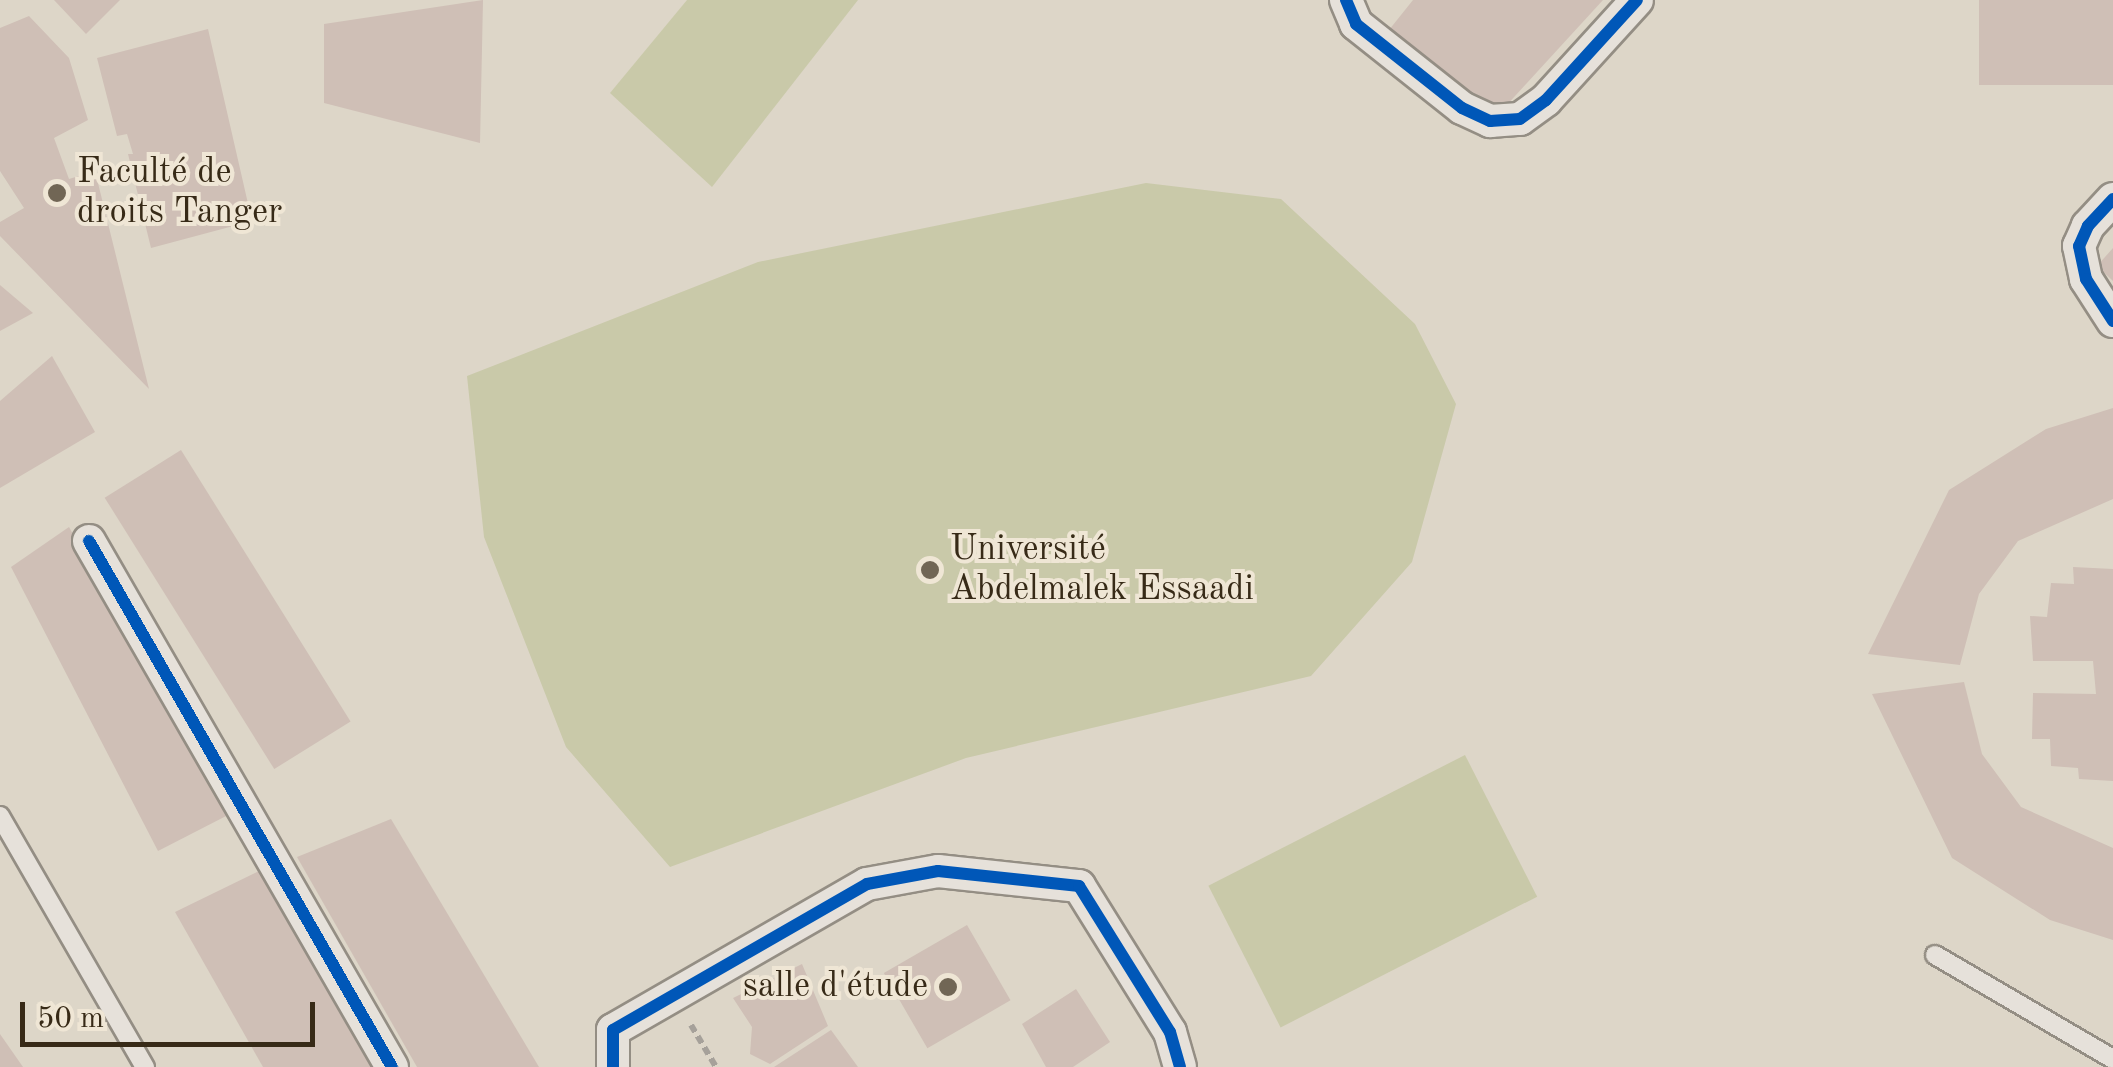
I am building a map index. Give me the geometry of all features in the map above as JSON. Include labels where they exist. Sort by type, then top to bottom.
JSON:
[{"type":"street","points":[[1346,0],[1356,24],[1462,108],[1490,121],[1520,118],[1546,100],[1637,0]]},
{"type":"street","points":[[2113,199],[2088,226],[2079,246],[2086,279],[2113,321]]},
{"type":"street","points":[[89,541],[392,1067]]},
{"type":"street","points":[[613,1067],[613,1030],[866,884],[938,871],[1079,886],[1170,1032],[1180,1067]]},
{"type":"lane","points":[[0,816],[146,1067]]},
{"type":"lane","points":[[1935,954],[2113,1059]]},
{"type":"path","points":[[673,995],[716,1067]]},
{"type":"green space","points":[[687,0],[858,0],[712,187],[610,93]]},
{"type":"green space","points":[[1146,183],[1281,199],[1415,324],[1456,404],[1412,562],[1311,676],[966,758],[670,867],[566,747],[484,537],[467,376],[758,262]]},
{"type":"green space","points":[[1465,755],[1537,897],[1281,1027],[1208,886]]},
{"type":"building","points":[[54,0],[120,0],[86,34]]},
{"type":"building","name":"Faculté de droits Tanger","points":[[483,0],[480,143],[324,103],[324,24]]},
{"type":"building","points":[[1413,0],[1603,0],[1484,130],[1373,50]]},
{"type":"building","points":[[1979,0],[2113,0],[2113,85],[1979,85]]},
{"type":"building","name":"Faculté de droits Tanger","points":[[29,16],[69,58],[88,120],[54,138],[69,179],[95,171],[149,389],[0,236],[0,222],[24,208],[0,171],[0,28]]},
{"type":"building","name":"Faculté de droits Tanger","points":[[208,29],[252,221],[151,248],[128,154],[133,154],[127,134],[117,136],[97,58]]},
{"type":"building","points":[[2113,248],[2113,281],[2097,266]]},
{"type":"building","name":"Faculté de droits Tanger","points":[[0,285],[33,313],[0,331]]},
{"type":"building","points":[[52,356],[95,432],[0,488],[0,401]]},
{"type":"building","points":[[2113,408],[2113,499],[2018,541],[1979,594],[1960,665],[1868,654],[1949,490],[2046,429]]},
{"type":"building","points":[[181,450],[351,721],[274,769],[105,498]]},
{"type":"building","points":[[69,527],[230,814],[158,851],[11,567]]},
{"type":"building","points":[[2073,567],[2113,569],[2113,781],[2079,779],[2078,768],[2051,766],[2050,739],[2032,739],[2033,693],[2096,694],[2093,661],[2033,661],[2030,616],[2047,617],[2051,583],[2074,584]]},
{"type":"building","points":[[1964,682],[1982,754],[2021,807],[2113,848],[2113,940],[2050,920],[1952,858],[1872,694]]},
{"type":"building","points":[[391,819],[539,1067],[417,1067],[297,857]]},
{"type":"building","points":[[265,868],[378,1067],[263,1067],[175,912]]},
{"type":"building","name":"salle d'étude","points":[[967,925],[1010,1000],[927,1048],[884,973]]},
{"type":"building","points":[[802,964],[828,1026],[770,1064],[750,1054],[752,1027],[733,998]]},
{"type":"building","name":"salle d'étude","points":[[1076,989],[1110,1042],[1073,1067],[1046,1067],[1022,1024]]},
{"type":"building","points":[[831,1030],[858,1067],[774,1067]]},
{"type":"building","points":[[0,1034],[23,1067],[0,1067]]},
{"type":"cycle path","points":[[1346,0],[1356,24],[1462,108],[1490,121],[1520,119],[1546,100],[1637,0]]},
{"type":"cycle path","points":[[2113,199],[2088,226],[2079,246],[2086,279],[2113,321]]},
{"type":"cycle path","points":[[89,541],[392,1067]]},
{"type":"cycle path","points":[[613,1067],[613,1030],[867,884],[938,871],[1079,886],[1170,1032],[1180,1067]]},
{"type":"place","name":"Faculté de droits Tanger","points":[[57,193]]},
{"type":"place","name":"Université Abdelmalek Essaadi","points":[[930,570]]},
{"type":"place","name":"salle d'étude","points":[[948,987]]}]
